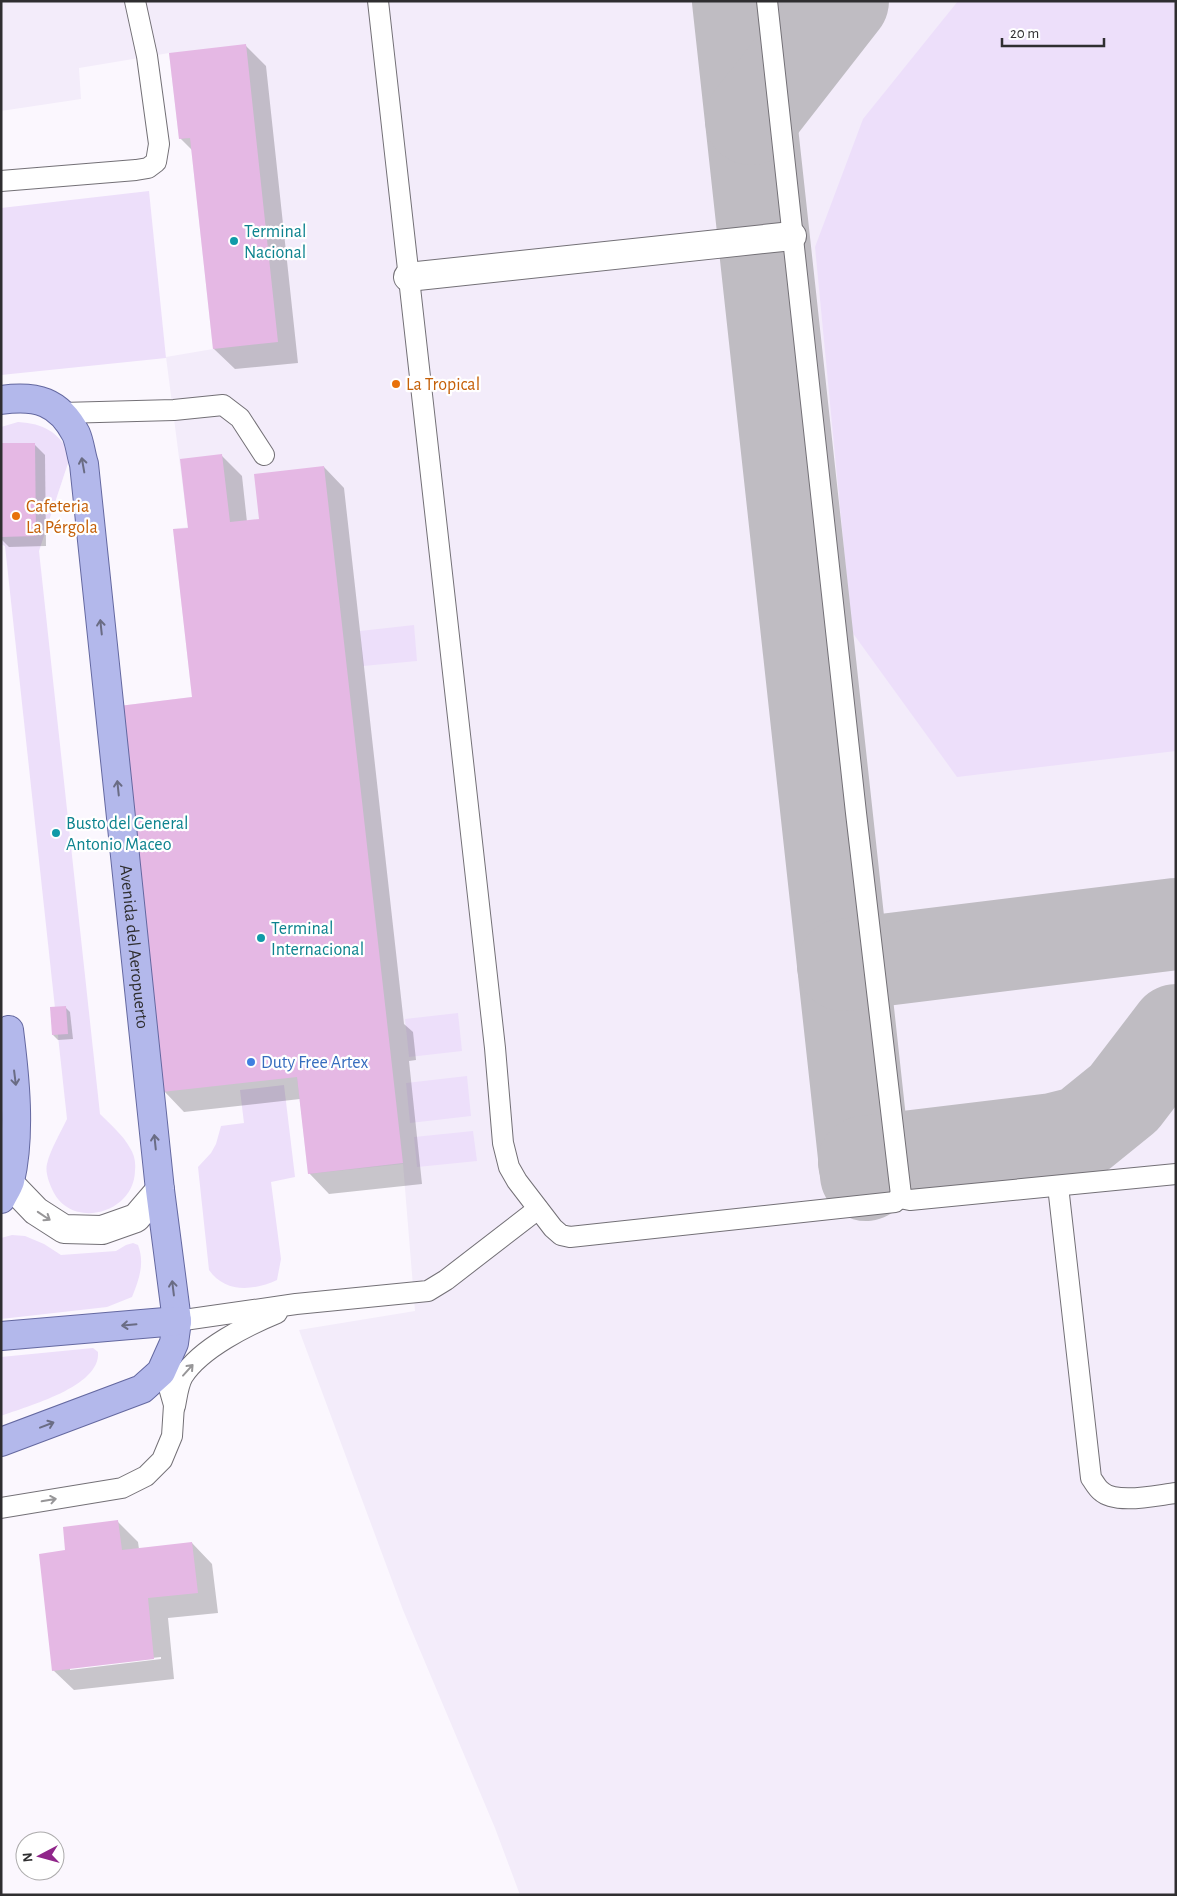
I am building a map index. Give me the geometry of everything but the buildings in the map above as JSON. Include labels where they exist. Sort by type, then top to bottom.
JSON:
[{"type":"main road","points":[[1,400],[21,398],[44,402],[62,413]]},
{"type":"main road","name":"Avenida del Aeropuerto","points":[[1,1442],[142,1389],[161,1372],[174,1343],[177,1321],[160,1190],[84,464],[76,436],[62,413]]},
{"type":"main road","points":[[5,1025],[16,1087],[14,1141],[5,1191]]},
{"type":"main road","points":[[1,1336],[177,1321]]},
{"type":"street","points":[[408,277],[792,236]]},
{"type":"street","points":[[5,1191],[64,1229],[102,1230],[136,1218],[160,1190]]},
{"type":"lane","points":[[1,181],[136,170],[148,168],[156,162],[159,144],[158,134],[147,56],[135,1]]},
{"type":"lane","points":[[378,1],[495,1048],[503,1143],[515,1186],[517,1205],[516,1216],[505,1234]]},
{"type":"lane","points":[[767,1],[856,813],[901,1195],[905,1199],[910,1200],[1176,1174]]},
{"type":"lane","points":[[62,413],[174,410],[223,405],[240,418],[264,455]]},
{"type":"lane","points":[[509,1167],[538,1209],[561,1235]]},
{"type":"lane","points":[[1058,1186],[1091,1478],[1100,1491],[1110,1497],[1126,1498],[1176,1493]]},
{"type":"lane","points":[[505,1234],[531,1227],[561,1235],[579,1237],[896,1202],[901,1195]]},
{"type":"lane","points":[[177,1321],[296,1304],[428,1291],[446,1280],[538,1209]]},
{"type":"lane","points":[[1,1508],[122,1488],[146,1476],[162,1460],[172,1436],[179,1386],[183,1377],[204,1355],[230,1337],[296,1304]]},
{"type":"lane","points":[[161,1372],[168,1384],[174,1405],[174,1416]]},
{"type":"shaded area","points":[[1,1],[1176,1],[1176,1895],[520,1895],[495,1828],[403,1610],[299,1330],[415,1311],[403,1164],[308,1174],[297,1077],[119,706],[192,697],[173,529],[188,527],[166,357],[213,349],[190,138],[179,139],[169,53],[79,68],[81,99],[1,111]]},
{"type":"shaded area","points":[[958,1],[1176,1],[1176,751],[957,777],[852,632],[815,247],[863,119]]},
{"type":"shaded area","points":[[149,191],[166,358],[1,375],[1,208]]},
{"type":"shaded area","points":[[18,422],[36,425],[49,430],[55,434],[71,454],[39,551],[100,1114],[127,1143],[133,1153],[135,1164],[132,1185],[125,1197],[113,1206],[100,1212],[86,1213],[73,1210],[61,1202],[52,1189],[47,1170],[51,1153],[67,1119],[5,546],[1,544],[1,427]]},
{"type":"shaded area","points":[[414,625],[417,661],[363,666],[360,631]]},
{"type":"shaded area","points":[[458,1013],[462,1051],[409,1057],[405,1019]]},
{"type":"shaded area","points":[[467,1076],[471,1116],[410,1123],[406,1083]]},
{"type":"shaded area","points":[[284,1085],[295,1177],[271,1182],[281,1259],[277,1280],[249,1288],[231,1286],[223,1283],[209,1270],[198,1167],[211,1153],[216,1144],[221,1126],[244,1123],[240,1090]]},
{"type":"shaded area","points":[[473,1131],[477,1161],[417,1167],[414,1137]]},
{"type":"shaded area","points":[[12,1235],[25,1236],[44,1244],[61,1255],[116,1251],[133,1243],[138,1245],[141,1265],[139,1278],[132,1297],[107,1307],[1,1319],[1,1238]]},
{"type":"shaded area","points":[[93,1348],[98,1352],[96,1364],[88,1375],[75,1385],[44,1401],[1,1416],[1,1357]]},
{"type":"taxiway","points":[[738,1],[866,1175]]},
{"type":"taxiway","points":[[751,119],[843,1]]},
{"type":"taxiway","points":[[843,965],[1176,924]]},
{"type":"taxiway","points":[[864,1162],[1054,1139],[1082,1132],[1124,1098],[1176,1030]]},
{"type":"place","name":"Terminal Nacional","points":[[234,241]]},
{"type":"place","name":"La Tropical","points":[[396,384]]},
{"type":"place","name":"Cafeteria La Pérgola","points":[[16,516]]},
{"type":"place","name":"Busto del General Antonio Maceo","points":[[56,833]]},
{"type":"place","name":"Terminal Internacional","points":[[261,938]]},
{"type":"place","name":"Duty Free Artex","points":[[251,1062]]}]
